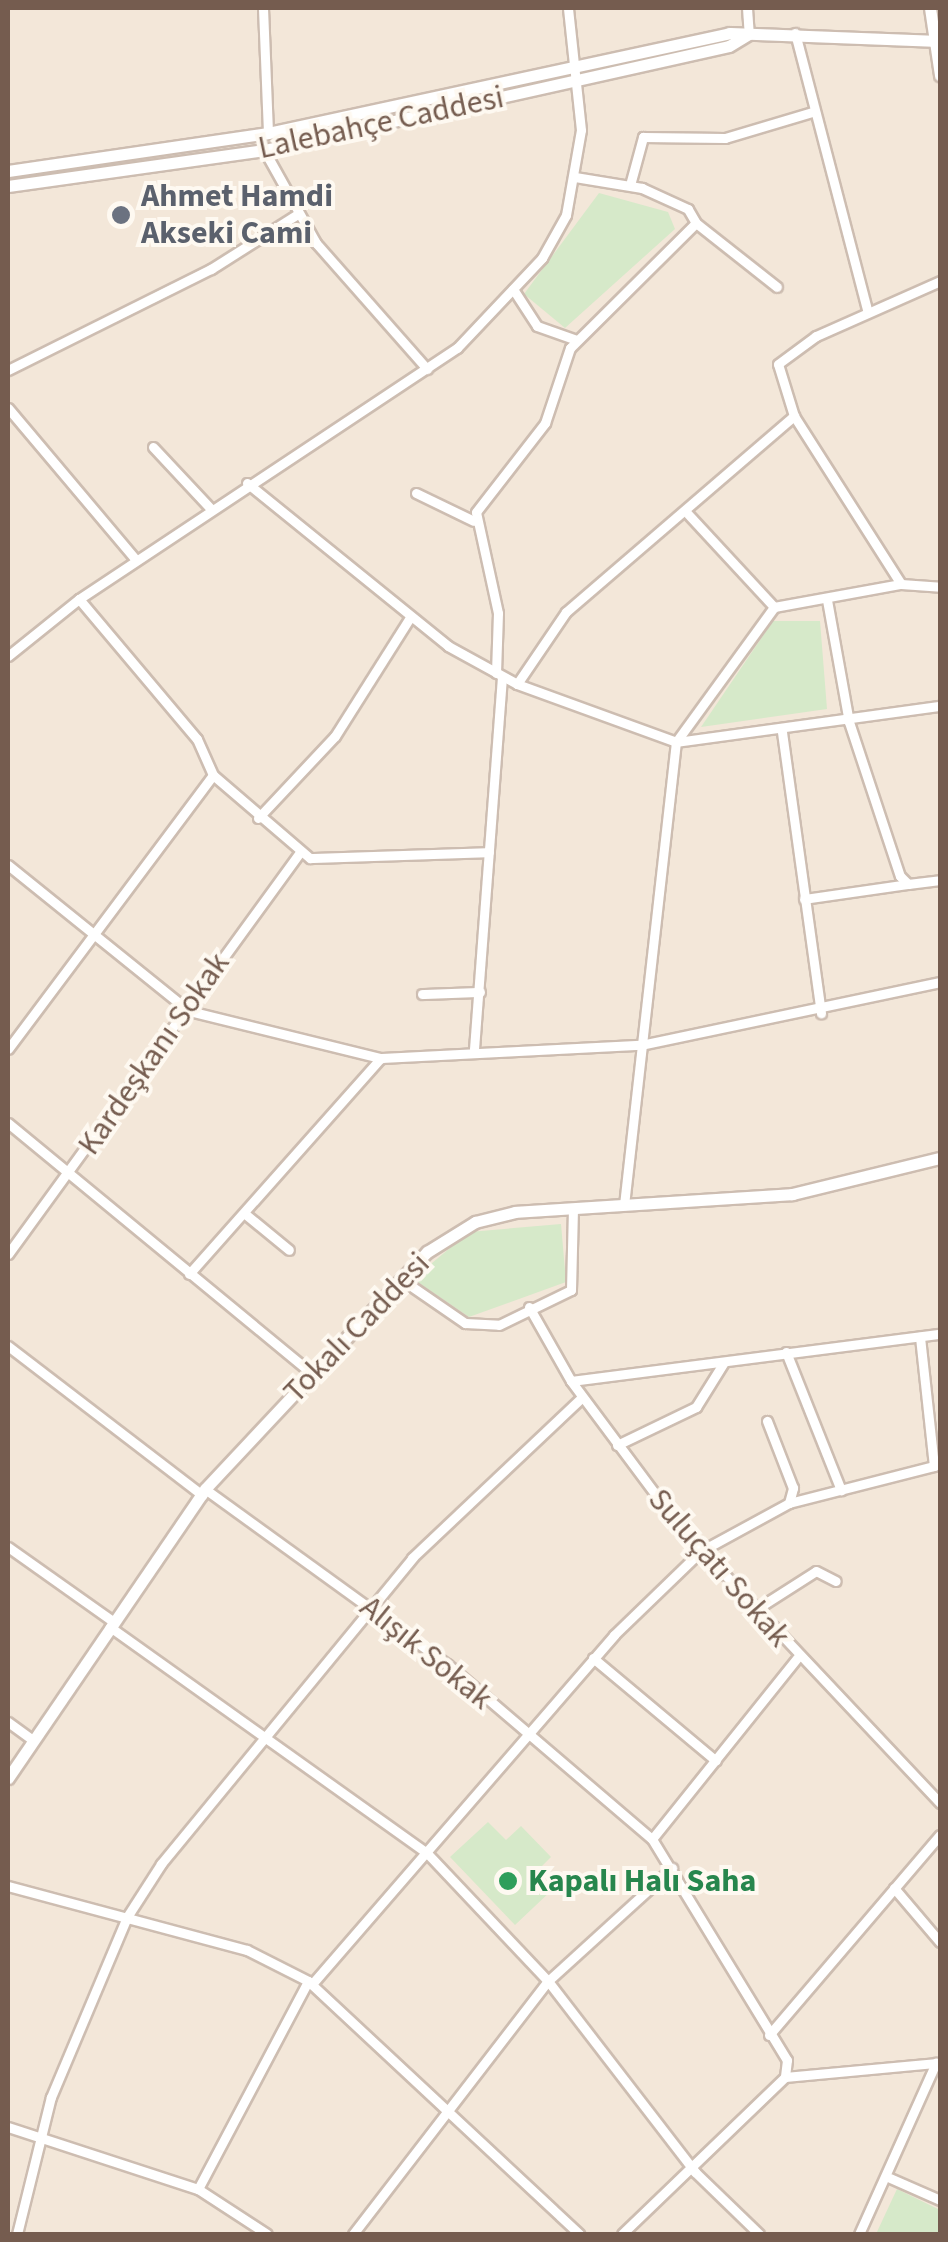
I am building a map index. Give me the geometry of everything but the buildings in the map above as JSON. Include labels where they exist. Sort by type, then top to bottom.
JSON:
[{"type":"street","points":[[263,8],[268,134]]},
{"type":"street","points":[[8,656],[80,599],[247,482],[427,370],[514,288],[554,238],[575,178],[581,80],[568,8]]},
{"type":"street","points":[[747,8],[749,34]]},
{"type":"street","points":[[930,8],[940,75]]},
{"type":"street","points":[[795,30],[812,112],[867,310]]},
{"type":"street","name":"Lalebahçe Caddesi","points":[[8,170],[268,134],[578,64],[749,34],[795,30],[937,41]]},
{"type":"street","name":"Lalebahçe Caddesi","points":[[8,186],[264,150],[581,80],[749,34]]},
{"type":"street","points":[[630,185],[644,137],[725,138],[812,112]]},
{"type":"street","points":[[264,150],[296,215],[427,370]]},
{"type":"street","points":[[575,178],[630,185],[688,209],[696,224],[777,287]]},
{"type":"street","points":[[8,370],[211,269],[296,215]]},
{"type":"street","points":[[474,521],[545,423],[577,340],[696,224]]},
{"type":"street","points":[[901,584],[794,416],[777,376],[783,354],[867,310],[940,281]]},
{"type":"street","points":[[514,288],[537,326],[577,340]]},
{"type":"street","points":[[8,408],[136,560]]},
{"type":"street","points":[[517,684],[566,612],[688,514],[794,416]]},
{"type":"street","points":[[152,447],[210,508]]},
{"type":"street","points":[[247,482],[409,618],[499,675],[676,742],[782,732],[940,706]]},
{"type":"street","points":[[416,493],[474,521],[498,613],[499,675],[474,1049]]},
{"type":"street","points":[[688,514],[774,608]]},
{"type":"street","points":[[624,1205],[676,742],[774,608],[901,584],[940,587]]},
{"type":"street","points":[[80,599],[197,739],[213,775],[298,853],[489,852]]},
{"type":"street","points":[[826,600],[848,722],[908,884]]},
{"type":"street","points":[[258,818],[335,736],[409,618]]},
{"type":"street","points":[[782,732],[820,1013]]},
{"type":"street","points":[[8,1049],[213,775]]},
{"type":"street","name":"Kardeşkanı Sokak","points":[[8,1254],[189,1011],[298,853]]},
{"type":"street","points":[[8,865],[189,1011],[380,1058],[474,1049],[641,1045],[820,1013],[940,982]]},
{"type":"street","points":[[804,898],[940,880]]},
{"type":"street","points":[[422,994],[480,992]]},
{"type":"street","points":[[189,1274],[380,1058]]},
{"type":"street","points":[[8,1124],[313,1374]]},
{"type":"street","name":"Tokalı Caddesi","points":[[8,1778],[203,1492],[401,1280],[475,1222],[573,1208],[792,1194],[940,1158]]},
{"type":"street","points":[[401,1280],[477,1328],[529,1308],[571,1290],[573,1208]]},
{"type":"street","points":[[244,1213],[289,1250]]},
{"type":"street","name":"Suluçatı Sokak","points":[[529,1308],[582,1398],[702,1551],[797,1658],[940,1804]]},
{"type":"street","points":[[570,1381],[940,1334]]},
{"type":"street","points":[[198,2189],[310,1983],[593,1658],[702,1551],[788,1503],[937,1466],[920,1337]]},
{"type":"street","name":"Alışık Sokak","points":[[8,1346],[203,1492],[368,1606],[652,1839]]},
{"type":"street","points":[[786,1352],[840,1490]]},
{"type":"street","points":[[617,1445],[696,1407],[724,1362]]},
{"type":"street","points":[[17,2234],[42,2137],[128,1916],[368,1606],[582,1398]]},
{"type":"street","points":[[766,1420],[793,1488],[788,1503]]},
{"type":"street","points":[[8,1548],[426,1852],[548,1981],[695,2172],[759,2234]]},
{"type":"street","points":[[755,1610],[816,1571],[836,1581]]},
{"type":"street","points":[[593,1658],[716,1761]]},
{"type":"street","points":[[622,2234],[695,2172],[785,2077],[787,2060],[652,1839],[797,1658]]},
{"type":"street","points":[[8,1722],[33,1740]]},
{"type":"street","points":[[769,2035],[940,1834]]},
{"type":"street","points":[[353,2234],[548,1981],[672,1868]]},
{"type":"street","points":[[8,1886],[248,1950],[310,1983],[448,2106],[579,2234]]},
{"type":"street","points":[[894,1888],[940,1942]]},
{"type":"street","points":[[785,2077],[938,2063]]},
{"type":"street","points":[[859,2234],[890,2178],[903,2125],[938,2063]]},
{"type":"street","points":[[8,2127],[198,2189],[267,2234]]},
{"type":"street","points":[[890,2178],[940,2200]]},
{"type":"shaded area","points":[[8,8],[940,8],[940,2234],[8,2234]]},
{"type":"green space","points":[[599,193],[668,212],[675,229],[565,328],[524,294]]},
{"type":"green space","points":[[773,621],[820,621],[827,709],[701,727]]},
{"type":"green space","points":[[561,1224],[566,1282],[469,1317],[413,1279],[469,1232]]},
{"type":"green space","name":"Kapalı Halı Saha","points":[[488,1822],[506,1840],[521,1826],[551,1857],[536,1872],[553,1889],[515,1925],[450,1857]]},
{"type":"green space","points":[[897,2189],[940,2210],[940,2234],[876,2234]]},
{"type":"place","name":"Ahmet Hamdi Akseki Cami","points":[[121,215]]},
{"type":"place","name":"Kapalı Halı Saha","points":[[508,1881]]}]
